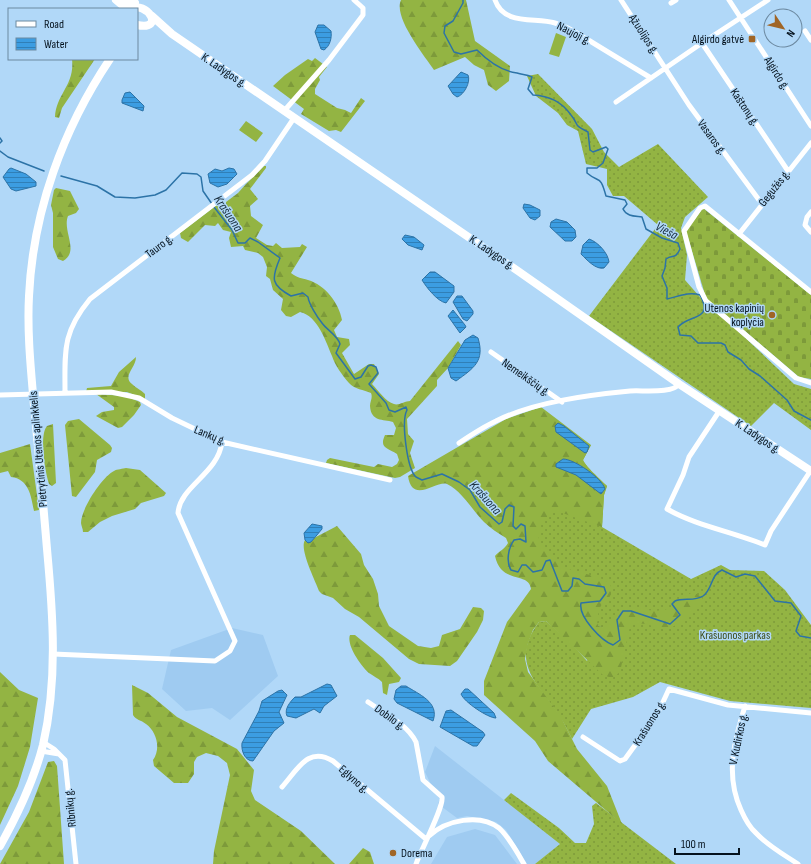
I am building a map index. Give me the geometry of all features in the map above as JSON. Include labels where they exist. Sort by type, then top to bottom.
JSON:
[{"type":"main road","points":[[116,0],[126,8]]},
{"type":"main road","points":[[124,0],[133,6],[150,7],[140,26]]},
{"type":"main road","name":"K. Ladygos g.","points":[[150,7],[172,34],[518,270],[679,384],[811,471]]},
{"type":"main road","name":"K. Ladygos g.","points":[[140,26],[172,34]]},
{"type":"main road","name":"Pietrytinis Utenos aplinkkelis","points":[[0,846],[26,792],[41,751],[51,700],[53,654],[49,574],[28,331],[28,299],[32,263],[43,208],[63,144],[85,100],[109,60]]},
{"type":"street","points":[[284,111],[329,60],[363,15],[363,8],[354,0]]},
{"type":"street","name":"Naujoji g.","points":[[495,0],[507,14],[528,21],[555,23],[577,34],[651,78]]},
{"type":"street","name":"Ąžuolijos g.","points":[[621,0],[666,68]]},
{"type":"street","name":"Algirdo g.","points":[[729,0],[811,126]]},
{"type":"street","points":[[616,102],[768,0]]},
{"type":"street","points":[[805,31],[811,40]]},
{"type":"street","name":"Kaštonų g.","points":[[702,43],[788,171]]},
{"type":"street","name":"Vasaros g.","points":[[666,68],[689,105],[762,204]]},
{"type":"street","name":"Tauro g.","points":[[65,393],[65,351],[67,336],[80,311],[90,299],[113,280],[256,172],[294,118]]},
{"type":"street","name":"Gegužės g.","points":[[739,234],[811,143]]},
{"type":"street","points":[[811,292],[702,206],[683,233],[701,292],[706,300],[796,378],[811,383]]},
{"type":"street","points":[[811,212],[807,217],[805,225],[811,232]]},
{"type":"street","name":"Nemeikščių g.","points":[[491,352],[562,402]]},
{"type":"street","points":[[459,443],[495,421],[515,413],[562,402],[630,392],[672,390],[679,384]]},
{"type":"street","name":"Lankų g.","points":[[0,395],[111,392],[132,396],[153,405],[172,418],[222,442],[390,480]]},
{"type":"street","points":[[720,410],[689,457],[683,476],[667,509],[677,514],[744,536],[765,545],[772,531],[811,471]]},
{"type":"street","points":[[53,654],[215,661],[230,651],[235,641],[178,513],[182,499],[216,462],[221,451],[222,442]]},
{"type":"street","name":"Krašuonos g.","points":[[583,737],[620,761],[625,759],[657,715],[669,689],[728,705],[745,706]]},
{"type":"street","name":"Dobilo g.","points":[[368,702],[397,721],[414,736],[423,780],[442,797],[442,807],[426,839],[416,864]]},
{"type":"street","points":[[745,706],[811,713]]},
{"type":"street","name":"V. Kudirkos g.","points":[[745,706],[732,760],[732,774],[736,796],[748,824],[755,833],[770,846],[798,864]]},
{"type":"street","points":[[43,742],[60,754]]},
{"type":"street","points":[[41,751],[60,754]]},
{"type":"street","name":"Ribnikų g.","points":[[60,754],[65,760],[66,766],[76,864]]},
{"type":"street","name":"Eglyno g.","points":[[282,787],[308,758],[316,755],[325,756],[333,761],[426,839]]},
{"type":"street","points":[[426,839],[435,830],[459,821],[486,822],[499,829],[511,842],[524,864]]},
{"type":"shaded area","points":[[232,628],[263,635],[278,676],[230,720],[212,708],[186,711],[162,689],[171,650]]},
{"type":"shaded area","points":[[435,746],[560,844],[535,864],[527,864],[506,830],[496,822],[467,816],[457,818],[438,804],[440,799],[435,793],[425,772]]},
{"type":"shaded area","points":[[475,829],[495,835],[517,864],[431,864],[447,837]]},
{"type":"green space","points":[[401,0],[466,0],[475,41],[510,66],[509,81],[496,91],[488,85],[484,70],[474,65],[465,57],[434,70],[405,26],[401,16]]},
{"type":"green space","points":[[556,33],[566,37],[559,57],[549,54]]},
{"type":"green space","points":[[315,58],[327,67],[319,77],[320,80],[315,89],[315,94],[337,108],[351,113],[361,98],[365,101],[341,132],[336,130],[329,131],[301,114],[304,109],[273,86],[285,75],[308,59],[312,61]]},
{"type":"green space","points":[[72,60],[94,60],[62,108],[59,118],[55,117],[58,102],[71,76]]},
{"type":"green space","points":[[538,74],[592,129],[604,152],[619,167],[658,144],[708,197],[685,217],[681,228],[687,255],[685,280],[707,305],[737,330],[794,384],[811,389],[811,430],[774,403],[751,426],[589,316],[658,225],[624,196],[613,196],[607,185],[607,169],[586,164],[578,131],[567,125],[558,113],[536,96],[527,76]]},
{"type":"green space","points":[[246,121],[263,133],[256,142],[239,130]]},
{"type":"green space","points":[[264,166],[266,166],[266,168],[250,189],[258,199],[250,206],[251,216],[263,225],[256,238],[267,245],[273,246],[276,243],[282,248],[300,247],[302,244],[307,247],[291,273],[320,286],[338,307],[342,320],[334,330],[337,337],[349,339],[350,345],[342,353],[354,374],[369,364],[374,364],[379,374],[372,384],[388,401],[391,403],[400,404],[410,401],[458,341],[461,345],[448,368],[437,380],[437,386],[407,419],[408,434],[414,441],[410,453],[415,468],[400,477],[395,478],[326,463],[330,458],[374,467],[378,464],[392,467],[397,464],[399,460],[397,454],[385,447],[383,439],[385,435],[394,435],[396,428],[393,422],[378,419],[373,415],[370,406],[372,396],[371,393],[354,387],[346,380],[335,363],[320,330],[312,319],[306,314],[300,312],[291,317],[286,316],[281,310],[283,299],[273,290],[270,279],[266,276],[267,267],[263,257],[258,253],[245,250],[243,246],[231,247],[229,238],[231,232],[223,230],[218,223],[215,226],[205,225],[188,242],[181,238],[180,233],[218,204],[222,212],[226,207],[226,202],[238,193]]},
{"type":"green space","points":[[56,188],[70,191],[79,209],[76,213],[68,216],[67,228],[70,252],[68,257],[63,261],[58,259],[53,247],[53,213],[51,205],[54,190]]},
{"type":"green space","points":[[703,208],[811,295],[811,379],[799,377],[706,298],[686,231]]},
{"type":"green space","points":[[136,357],[128,378],[132,384],[145,394],[145,399],[127,392],[86,392],[87,388],[111,386],[119,372]]},
{"type":"green space","points":[[96,394],[125,396],[140,402],[141,405],[134,415],[122,427],[118,428],[96,416],[102,412],[114,410],[114,407]]},
{"type":"green space","points":[[541,407],[591,445],[583,460],[584,463],[607,486],[604,495],[602,527],[554,510],[543,522],[538,534],[539,540],[546,552],[563,566],[600,578],[610,583],[610,596],[599,610],[597,623],[599,626],[605,628],[623,607],[657,611],[674,606],[691,593],[697,594],[703,599],[692,614],[675,626],[664,628],[635,624],[630,626],[620,672],[612,678],[603,675],[546,621],[539,622],[533,630],[528,643],[525,659],[528,672],[561,717],[577,749],[607,786],[622,824],[548,761],[535,741],[484,695],[484,681],[507,622],[531,589],[525,580],[508,574],[498,565],[495,556],[507,545],[508,543],[506,538],[486,524],[463,496],[453,487],[443,484],[419,490],[414,489],[410,485],[408,476],[506,419]],"holes":[[[563,459],[569,460],[585,468],[604,485],[603,493],[596,492],[576,475],[557,467]]]},
{"type":"green space","points":[[79,419],[112,448],[111,452],[97,460],[95,472],[76,497],[72,496],[65,425],[68,421]]},
{"type":"green space","points":[[53,424],[56,483],[52,486],[49,484],[44,463],[43,437],[47,426]]},
{"type":"green space","points":[[30,444],[39,510],[34,511],[28,489],[22,481],[11,477],[8,471],[0,473],[0,453]]},
{"type":"green space","name":"Krašuonos parkas","points":[[591,445],[583,460],[584,463],[607,486],[604,495],[602,527],[691,579],[721,565],[730,570],[764,571],[785,590],[811,625],[811,708],[730,701],[660,682],[633,697],[591,709],[572,739],[562,720],[530,672],[526,661],[526,650],[530,636],[539,622],[546,621],[570,642],[587,661],[608,626],[605,629],[599,626],[526,549],[474,463]]},
{"type":"green space","points":[[126,468],[140,470],[166,493],[164,496],[141,503],[135,509],[112,516],[100,522],[88,532],[83,532],[81,523],[84,510],[98,486],[115,470]]},
{"type":"green space","points":[[337,526],[361,554],[364,565],[373,579],[378,594],[379,606],[389,626],[418,646],[431,648],[439,646],[442,635],[460,629],[473,607],[481,608],[484,611],[483,620],[477,632],[457,661],[450,666],[419,664],[409,659],[359,617],[345,609],[333,598],[322,594],[319,591],[304,550],[305,540],[311,542],[314,538]]},
{"type":"green space","points":[[350,635],[355,635],[383,658],[401,678],[399,682],[389,684],[387,695],[383,693],[382,682],[369,673],[358,661],[350,644]]},
{"type":"green space","points":[[0,672],[19,690],[38,698],[30,747],[18,786],[0,825]]},
{"type":"green space","points":[[132,685],[148,693],[177,717],[237,749],[254,770],[251,791],[255,800],[301,831],[335,864],[213,864],[214,851],[230,775],[227,763],[218,756],[206,753],[197,757],[194,762],[194,774],[188,783],[174,783],[154,766],[153,760],[157,751],[157,741],[150,727],[133,715]]},
{"type":"green space","points":[[54,761],[57,766],[64,864],[0,864],[29,812],[48,762]]},
{"type":"green space","points":[[511,793],[559,828],[575,843],[586,843],[594,824],[592,806],[596,803],[676,864],[535,864],[560,844],[504,800]]},
{"type":"green space","points":[[363,848],[370,852],[374,864],[349,864]]},
{"type":"water","points":[[318,25],[324,25],[331,31],[330,42],[324,50],[321,49],[315,32]]},
{"type":"water","points":[[461,72],[468,75],[469,81],[462,94],[457,97],[448,86]]},
{"type":"water","points":[[130,92],[144,106],[143,111],[122,103],[125,93]]},
{"type":"water","points":[[11,168],[26,174],[36,182],[36,186],[16,191],[11,189],[3,177]]},
{"type":"water","points":[[229,168],[234,169],[237,174],[227,184],[218,187],[210,183],[208,174],[215,169],[222,171]]},
{"type":"water","points":[[524,204],[540,210],[540,216],[535,220],[530,218],[523,208]]},
{"type":"water","points":[[556,219],[567,222],[575,230],[576,237],[572,241],[565,241],[550,227],[551,222]]},
{"type":"water","points":[[405,235],[414,237],[424,245],[422,250],[408,245],[402,239]]},
{"type":"water","points":[[589,239],[599,245],[607,255],[609,262],[604,268],[598,268],[581,254],[583,245]]},
{"type":"water","points":[[430,272],[435,272],[454,286],[454,292],[446,303],[436,297],[422,280]]},
{"type":"water","points":[[457,296],[462,296],[473,311],[473,314],[467,321],[463,319],[453,302]]},
{"type":"water","points":[[453,310],[466,327],[460,333],[448,316]]},
{"type":"water","points":[[473,335],[478,338],[480,346],[479,358],[473,368],[456,381],[451,378],[448,368],[465,340]]},
{"type":"water","points":[[558,423],[589,446],[587,452],[585,453],[556,432],[555,426]]},
{"type":"water","points":[[563,459],[574,462],[599,480],[605,489],[601,494],[576,475],[556,467],[556,464]]},
{"type":"water","points":[[312,524],[322,526],[322,529],[311,542],[308,543],[305,540],[304,533]]},
{"type":"water","points":[[327,684],[331,685],[337,696],[324,706],[320,713],[314,709],[296,718],[287,716],[286,711],[289,703],[295,697],[301,697]]},
{"type":"water","points":[[401,686],[406,686],[427,699],[433,709],[433,721],[397,703],[394,699],[396,690]]},
{"type":"water","points":[[465,689],[468,689],[494,713],[496,718],[482,713],[471,705],[461,694]]},
{"type":"water","points":[[282,690],[287,695],[279,712],[284,723],[274,731],[253,761],[250,761],[244,755],[242,743],[259,711],[262,701]]},
{"type":"water","points":[[451,710],[483,732],[485,735],[477,746],[473,746],[440,727],[446,711]]},
{"type":"waterway","name":"Vieša","points":[[463,0],[463,3],[453,21],[445,26],[444,33],[454,52],[461,54],[477,50],[490,62],[500,68],[532,77],[528,89],[533,95],[549,98],[563,106],[578,126],[588,132],[590,150],[593,152],[606,147],[608,149],[603,163],[597,168],[587,168],[587,173],[601,182],[606,196],[625,200],[627,204],[623,209],[625,212],[631,216],[642,217],[646,229],[662,238],[678,243],[680,249],[675,256],[666,259],[662,276],[667,288],[667,299],[687,294],[696,294],[700,295],[704,303],[702,313],[678,327],[680,335],[691,336],[698,343],[721,343],[725,345],[728,352],[741,360],[749,369],[760,376],[787,400],[794,411],[811,420]]},
{"type":"waterway","name":"Krašuona","points":[[0,138],[2,141],[0,143]]},
{"type":"waterway","name":"Krašuona","points":[[0,151],[8,157],[44,171]]},
{"type":"waterway","name":"Krašuona","points":[[61,176],[97,186],[115,197],[135,198],[155,195],[166,190],[182,173],[197,174],[201,177],[203,191],[212,204]]},
{"type":"waterway","name":"Krašuona","points":[[214,207],[232,230],[238,243],[245,243],[250,238],[280,258],[274,276],[276,285],[291,296],[303,293],[308,297],[312,307],[324,326],[339,341],[340,344],[336,353],[355,379],[361,377],[368,366],[371,365],[376,367],[378,373],[369,384],[386,403],[389,410],[395,412],[406,407],[406,445],[410,465],[416,477],[422,480],[442,474],[459,482],[470,490],[480,507],[499,524],[502,522],[505,509],[509,505],[514,507],[513,526],[516,529],[521,524],[525,526],[526,542],[520,539],[514,540],[512,543],[508,559],[511,570],[518,572],[522,565],[526,565],[533,572],[542,570],[546,561],[550,560],[562,591],[568,591],[572,586],[573,578],[579,579],[585,584],[604,587],[606,593],[600,601],[581,603],[581,609],[583,615],[592,628],[608,643],[613,645],[620,640],[617,620],[623,611],[631,611],[670,624],[680,615],[672,604],[678,600],[696,599],[703,596],[708,590],[715,575],[722,570],[736,577],[745,574],[755,576],[775,601],[791,603],[801,616],[796,631],[800,636],[811,638]]},
{"type":"place","name":"Algirdo gatvė","points":[[752,39]]},
{"type":"place","name":"Utenos kapinių koplyčia","points":[[772,315]]},
{"type":"place","name":"Dorema","points":[[393,853]]}]
